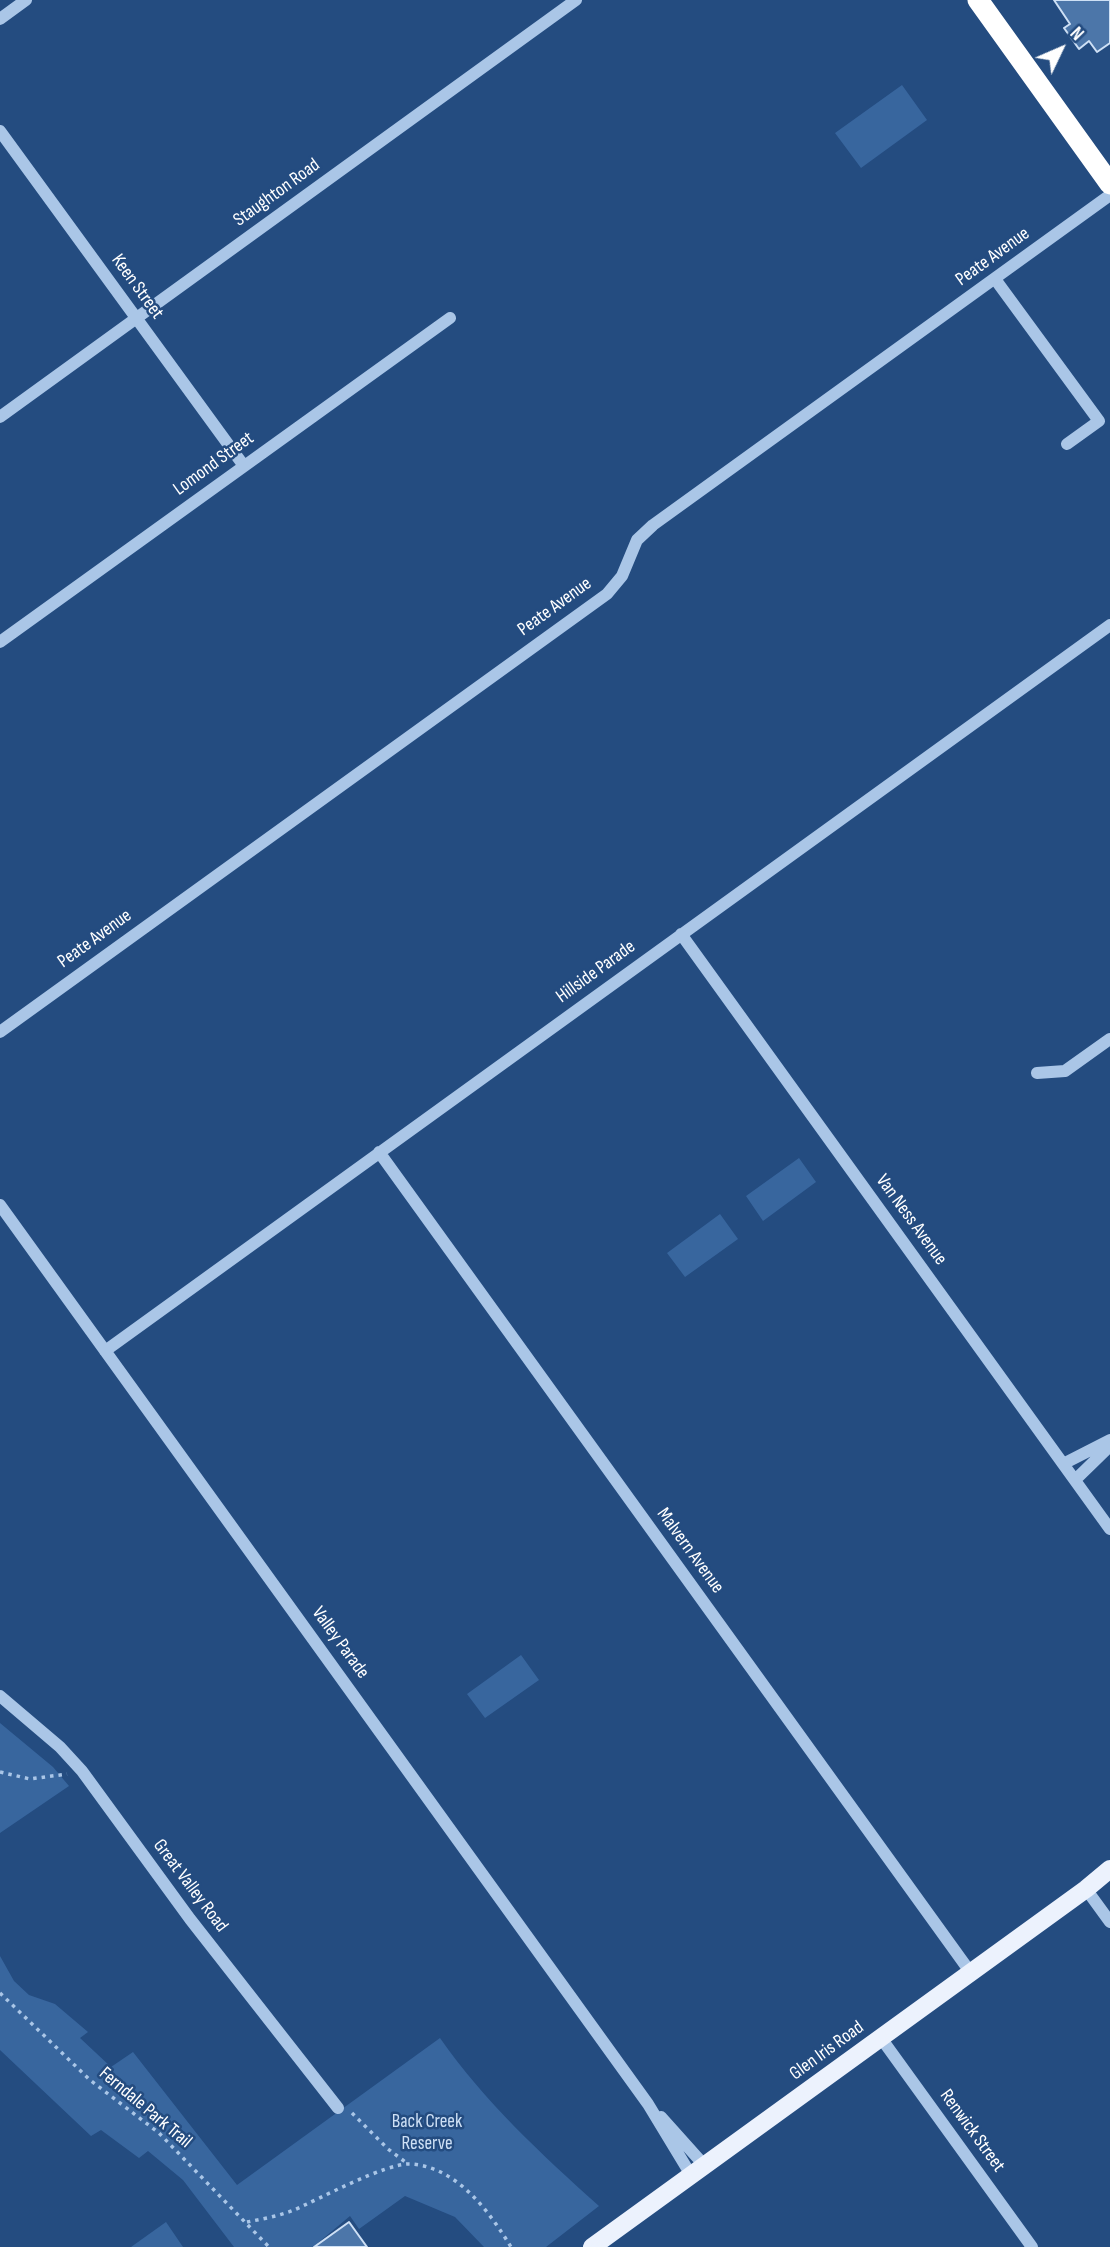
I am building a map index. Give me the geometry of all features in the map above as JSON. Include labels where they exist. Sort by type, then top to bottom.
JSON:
[{"type":"highway","points":[[978,0],[1110,184]]},
{"type":"main road","name":"Glen Iris Road","points":[[1086,1889],[1110,1868]]},
{"type":"main road","name":"Glen Iris Road","points":[[592,2247],[1110,1874]]},
{"type":"street","points":[[0,19],[26,0]]},
{"type":"street","name":"Staughton Road","points":[[0,417],[576,0]]},
{"type":"street","name":"Keen Street","points":[[0,131],[244,466]]},
{"type":"street","name":"Peate Avenue","points":[[0,1032],[607,594],[622,576],[637,540],[653,526],[1110,195]]},
{"type":"street","points":[[995,279],[1099,421],[1067,444]]},
{"type":"street","name":"Lomond Street","points":[[0,642],[450,318]]},
{"type":"street","name":"Hillside Parade","points":[[105,1351],[1110,625]]},
{"type":"street","name":"Van Ness Avenue","points":[[681,934],[1110,1529]]},
{"type":"street","points":[[1037,1073],[1065,1071],[1110,1039]]},
{"type":"street","name":"Malvern Avenue","points":[[379,1152],[971,1973]]},
{"type":"street","name":"Valley Parade","points":[[0,1205],[698,2170]]},
{"type":"street","points":[[1063,1464],[1110,1440]]},
{"type":"street","points":[[1075,1480],[1110,1446]]},
{"type":"street","name":"Great Valley Road","points":[[0,1696],[60,1747],[82,1771],[190,1919],[338,2109]]},
{"type":"street","points":[[1086,1889],[1110,1922]]},
{"type":"street","name":"Renwick Street","points":[[881,2038],[1032,2247]]},
{"type":"path","points":[[0,1772],[30,1779],[82,1771]]},
{"type":"path","name":"Ferndale Park Trail","points":[[0,1993],[90,2080],[159,2133],[269,2247]]},
{"type":"path","points":[[338,2109],[343,2106],[388,2149],[409,2164],[439,2173],[466,2190],[483,2206],[511,2247]]},
{"type":"path","points":[[246,2222],[290,2212],[359,2180],[409,2164]]},
{"type":"green space","points":[[902,85],[927,120],[861,168],[835,133]]},
{"type":"green space","points":[[799,1158],[816,1182],[763,1221],[746,1196]]},
{"type":"green space","points":[[720,1214],[738,1239],[685,1277],[667,1253]]},
{"type":"green space","points":[[521,1655],[539,1680],[485,1718],[467,1694]]},
{"type":"green space","points":[[0,1723],[53,1767],[69,1786],[0,1833]]},
{"type":"green space","name":"Back Creek Reserve","points":[[0,1956],[14,1981],[29,1995],[55,2004],[88,2032],[80,2038],[111,2067],[133,2052],[237,2185],[440,2038],[494,2105],[599,2206],[546,2247],[484,2247],[455,2217],[405,2196],[359,2229],[350,2216],[313,2247],[234,2247],[183,2180],[148,2151],[139,2158],[101,2130],[91,2136],[0,2050]]},
{"type":"green space","points":[[166,2222],[183,2247],[131,2247]]},
{"type":"building","points":[[1054,0],[1110,0],[1110,43],[1097,52],[1089,41],[1079,49],[1064,28],[1070,24]]},
{"type":"building","points":[[349,2222],[367,2247],[314,2247]]}]
